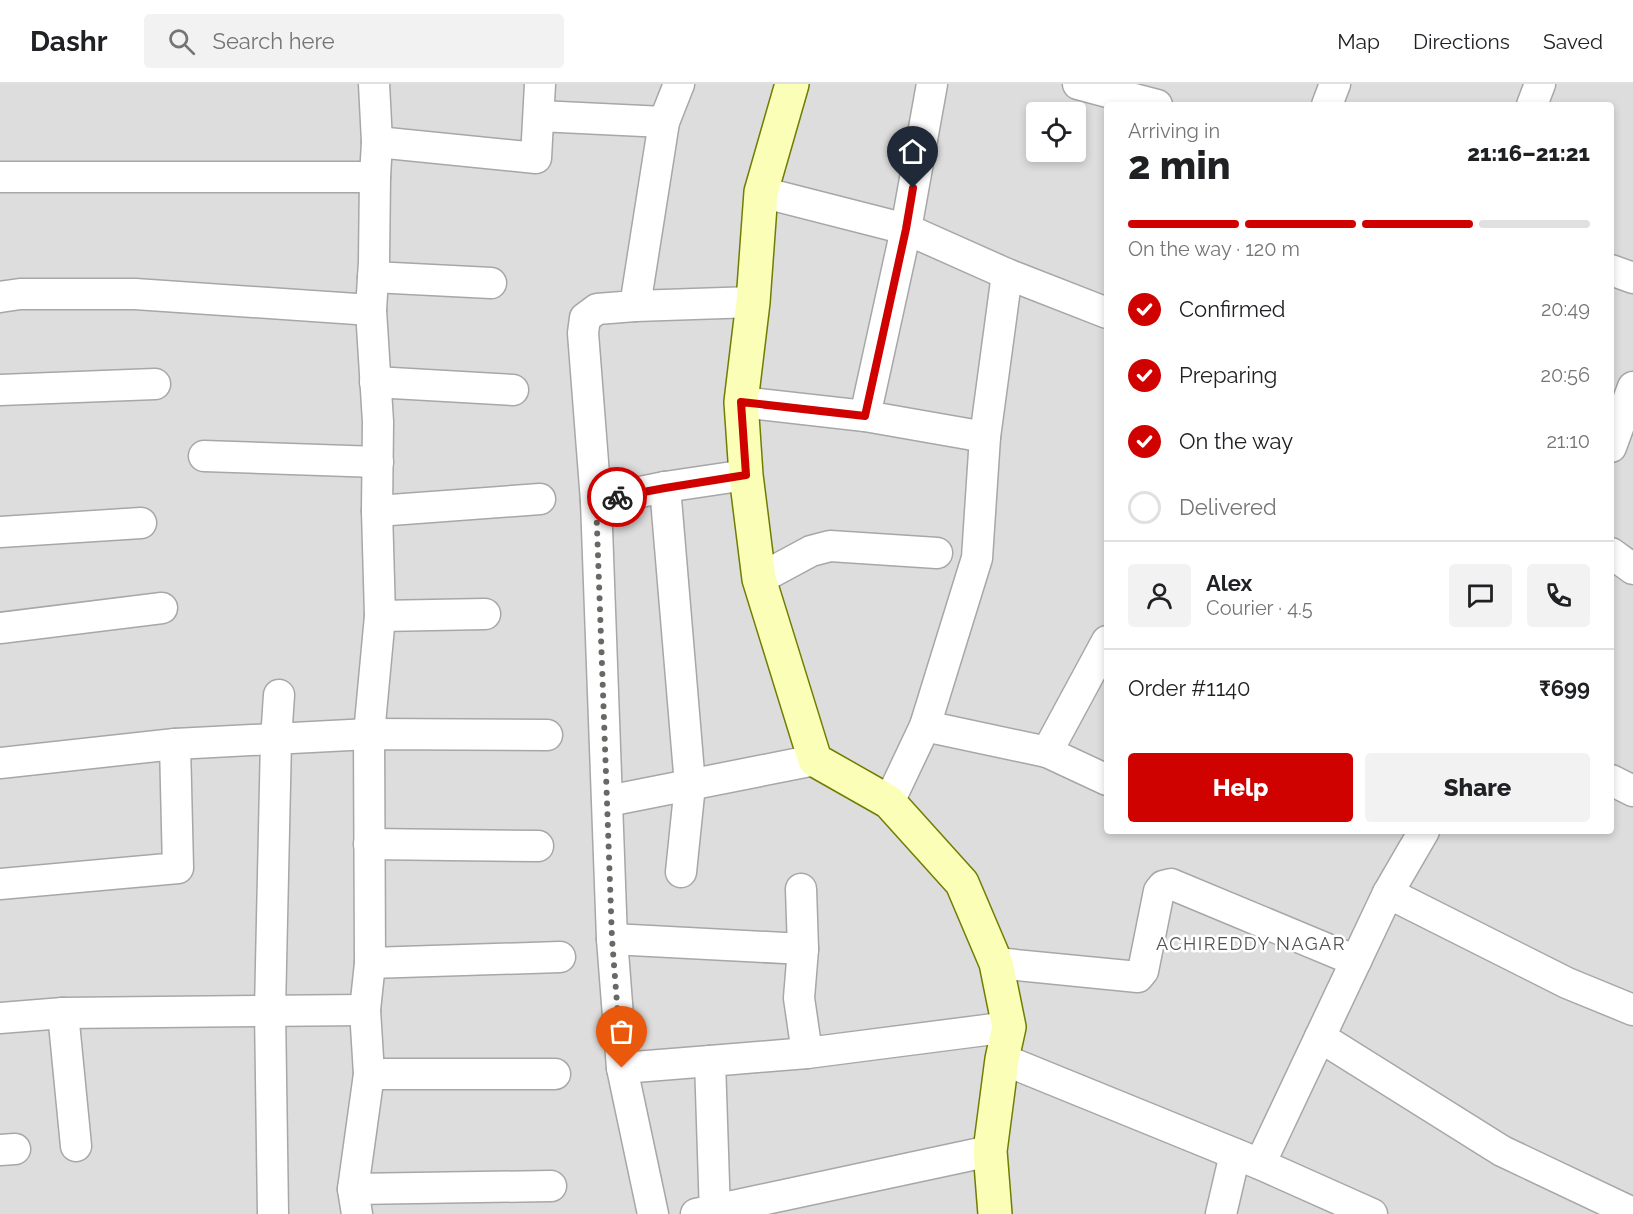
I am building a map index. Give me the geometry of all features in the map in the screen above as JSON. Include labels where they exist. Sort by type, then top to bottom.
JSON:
[{"type":"street","points":[[374,84],[377,142],[371,310],[378,422],[377,511],[380,616],[369,734],[370,963],[365,1010],[369,1074],[355,1201],[551,1186]]},
{"type":"street","points":[[377,142],[536,158],[540,84]]},
{"type":"street","points":[[635,306],[664,122],[679,84]]},
{"type":"street","points":[[792,84],[761,192],[753,302],[741,402],[746,475],[759,579],[815,760]]},
{"type":"street","points":[[865,416],[906,229],[932,84]]},
{"type":"street","points":[[1078,84],[1117,89],[1150,102]]},
{"type":"street","points":[[1328,102],[1335,84]]},
{"type":"street","points":[[1533,102],[1540,84]]},
{"type":"street","points":[[539,116],[664,122]]},
{"type":"street","points":[[0,177],[375,177]]},
{"type":"street","points":[[761,192],[906,229],[1006,274],[1104,312]]},
{"type":"street","points":[[1614,271],[1633,279]]},
{"type":"street","points":[[889,802],[925,726],[977,558],[985,437],[1006,274]]},
{"type":"street","points":[[373,277],[491,283]]},
{"type":"street","points":[[0,297],[20,294],[135,294],[371,310]]},
{"type":"street","points":[[653,1214],[622,1068],[612,939],[596,501],[583,333],[585,318],[597,309],[753,302]]},
{"type":"street","points":[[375,382],[513,390]]},
{"type":"street","points":[[0,390],[155,384]]},
{"type":"street","points":[[1614,439],[1633,387]]},
{"type":"street","points":[[741,402],[865,416],[985,437]]},
{"type":"street","points":[[204,456],[378,462]]},
{"type":"street","points":[[596,501],[746,475]]},
{"type":"street","points":[[665,488],[690,785],[681,872]]},
{"type":"street","points":[[377,511],[540,499]]},
{"type":"street","points":[[0,532],[141,523]]},
{"type":"street","points":[[759,579],[811,551],[830,546],[937,553]]},
{"type":"street","points":[[1614,554],[1633,569]]},
{"type":"street","points":[[0,628],[162,608]]},
{"type":"street","points":[[380,616],[485,615]]},
{"type":"street","points":[[1047,752],[1104,647]]},
{"type":"street","points":[[273,1214],[270,1010],[279,695]]},
{"type":"street","points":[[925,726],[1047,752],[1104,779]]},
{"type":"street","points":[[0,763],[175,744],[369,734],[547,735]]},
{"type":"street","points":[[0,884],[178,868],[175,744]]},
{"type":"street","points":[[608,801],[815,760],[889,802],[962,883],[996,963],[1009,1027],[1002,1059],[990,1151],[995,1214]]},
{"type":"street","points":[[1614,782],[1633,791]]},
{"type":"street","points":[[1221,1214],[1247,1159],[1320,1037],[1388,893],[1422,834]]},
{"type":"street","points":[[369,844],[538,846]]},
{"type":"street","points":[[996,963],[1138,977],[1143,971],[1159,891],[1163,886],[1171,884],[1356,961]]},
{"type":"street","points":[[801,889],[803,949],[799,998],[807,1053]]},
{"type":"street","points":[[1388,893],[1567,982],[1633,1010]]},
{"type":"street","points":[[612,939],[803,949]]},
{"type":"street","points":[[370,963],[560,957]]},
{"type":"street","points":[[0,1018],[63,1013],[365,1010]]},
{"type":"street","points":[[63,1013],[75,1146]]},
{"type":"street","points":[[622,1068],[807,1053],[1009,1027]]},
{"type":"street","points":[[1320,1037],[1502,1151],[1633,1213]]},
{"type":"street","points":[[1002,1059],[1247,1159],[1372,1214]]},
{"type":"street","points":[[710,1061],[708,1213],[990,1151]]},
{"type":"street","points":[[369,1074],[555,1074]]},
{"type":"shaded area","points":[[0,84],[1633,84],[1633,1214],[0,1214]]},
{"type":"way so far","points":[[617,497],[596,501],[612,939],[622,1068]]},
{"type":"district","name":"ACHIREDDY NAGAR","points":[[1251,943]]},
{"type":"route","points":[[617,497],[746,475],[741,402],[865,416],[913,188]]}]
